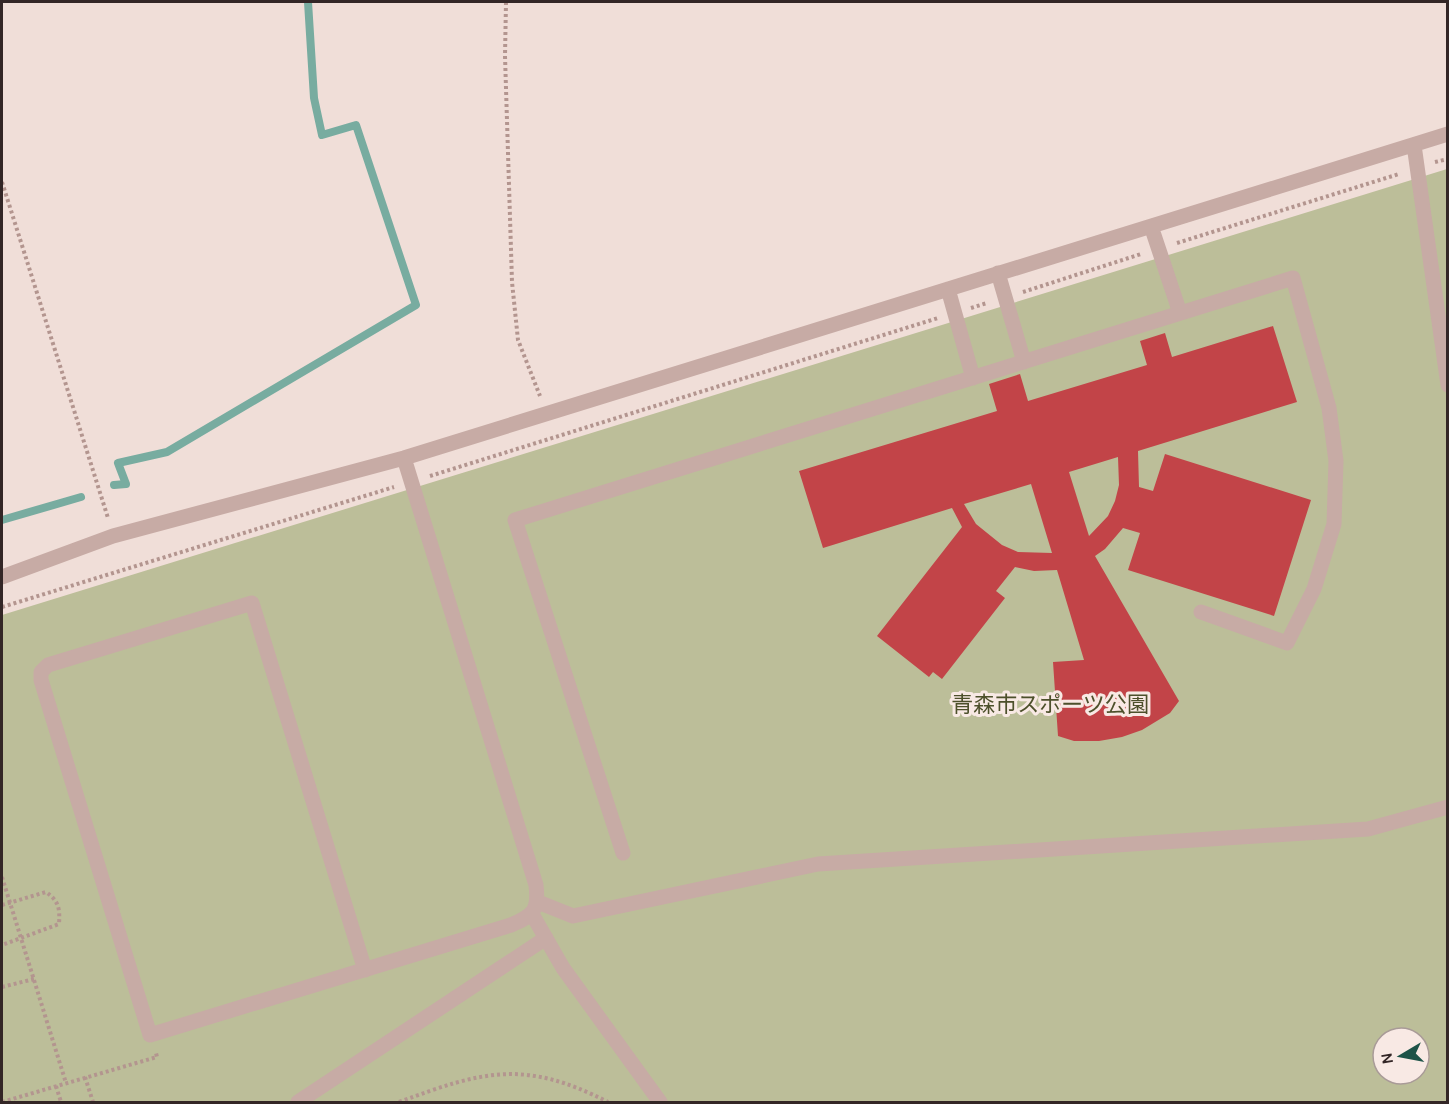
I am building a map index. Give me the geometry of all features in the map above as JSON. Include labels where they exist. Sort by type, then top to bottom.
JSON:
[{"type":"street","points":[[2,577],[113,536],[404,458],[1448,134]]},
{"type":"street","points":[[1414,145],[1448,385]]},
{"type":"street","points":[[1151,226],[1180,313]]},
{"type":"street","points":[[998,273],[1024,362]]},
{"type":"street","points":[[623,853],[515,520],[1293,278],[1329,408],[1336,461],[1335,524],[1314,589],[1287,643],[1201,612]]},
{"type":"street","points":[[948,289],[973,378]]},
{"type":"street","points":[[404,458],[536,885],[535,908],[546,938],[563,968],[660,1102]]},
{"type":"street","points":[[365,970],[252,603],[48,665],[41,672],[44,692],[150,1035],[512,926],[535,908],[573,916],[818,864],[1368,828],[1448,807]]},
{"type":"street","points":[[298,1102],[546,938]]},
{"type":"path","points":[[506,2],[505,66],[518,340],[547,413]]},
{"type":"path","points":[[2,607],[1448,159]]},
{"type":"path","points":[[2,182],[113,536]]},
{"type":"path","points":[[2,877],[66,1083]]},
{"type":"path","points":[[2,905],[46,892],[56,898],[60,911],[59,924],[2,945]]},
{"type":"path","points":[[2,987],[34,979]]},
{"type":"path","points":[[2,1102],[157,1057],[150,1035]]},
{"type":"path","points":[[399,1102],[458,1080],[486,1074],[514,1073],[551,1077],[608,1102]]},
{"type":"path","points":[[85,1077],[93,1102]]},
{"type":"path","points":[[56,1086],[61,1102]]},
{"type":"green space","name":"青森市スポーツ公園","points":[[1447,169],[1447,1102],[2,1102],[2,615]]},
{"type":"building","points":[[1273,326],[1297,402],[1138,451],[1139,487],[1153,491],[1165,454],[1311,500],[1274,616],[1128,570],[1140,533],[1123,528],[1105,549],[1095,556],[1179,701],[1170,713],[1142,730],[1122,737],[1099,741],[1074,741],[1058,736],[1053,662],[1084,660],[1057,570],[1034,571],[1015,567],[996,591],[1005,598],[942,679],[933,672],[929,677],[877,636],[962,527],[952,508],[823,548],[799,471],[997,411],[989,384],[1020,374],[1028,401],[1147,365],[1140,341],[1165,333],[1172,357]],"holes":[[[1118,457],[1119,485],[1115,501],[1108,516],[1089,536],[1069,472]],[[1031,484],[1052,553],[1018,552],[1002,545],[976,524],[964,504]]]},
{"type":"waterway","points":[[114,485],[126,484],[118,463],[167,452],[416,305],[356,125],[322,135],[314,98],[308,2]]},
{"type":"waterway","points":[[2,520],[81,497]]}]
